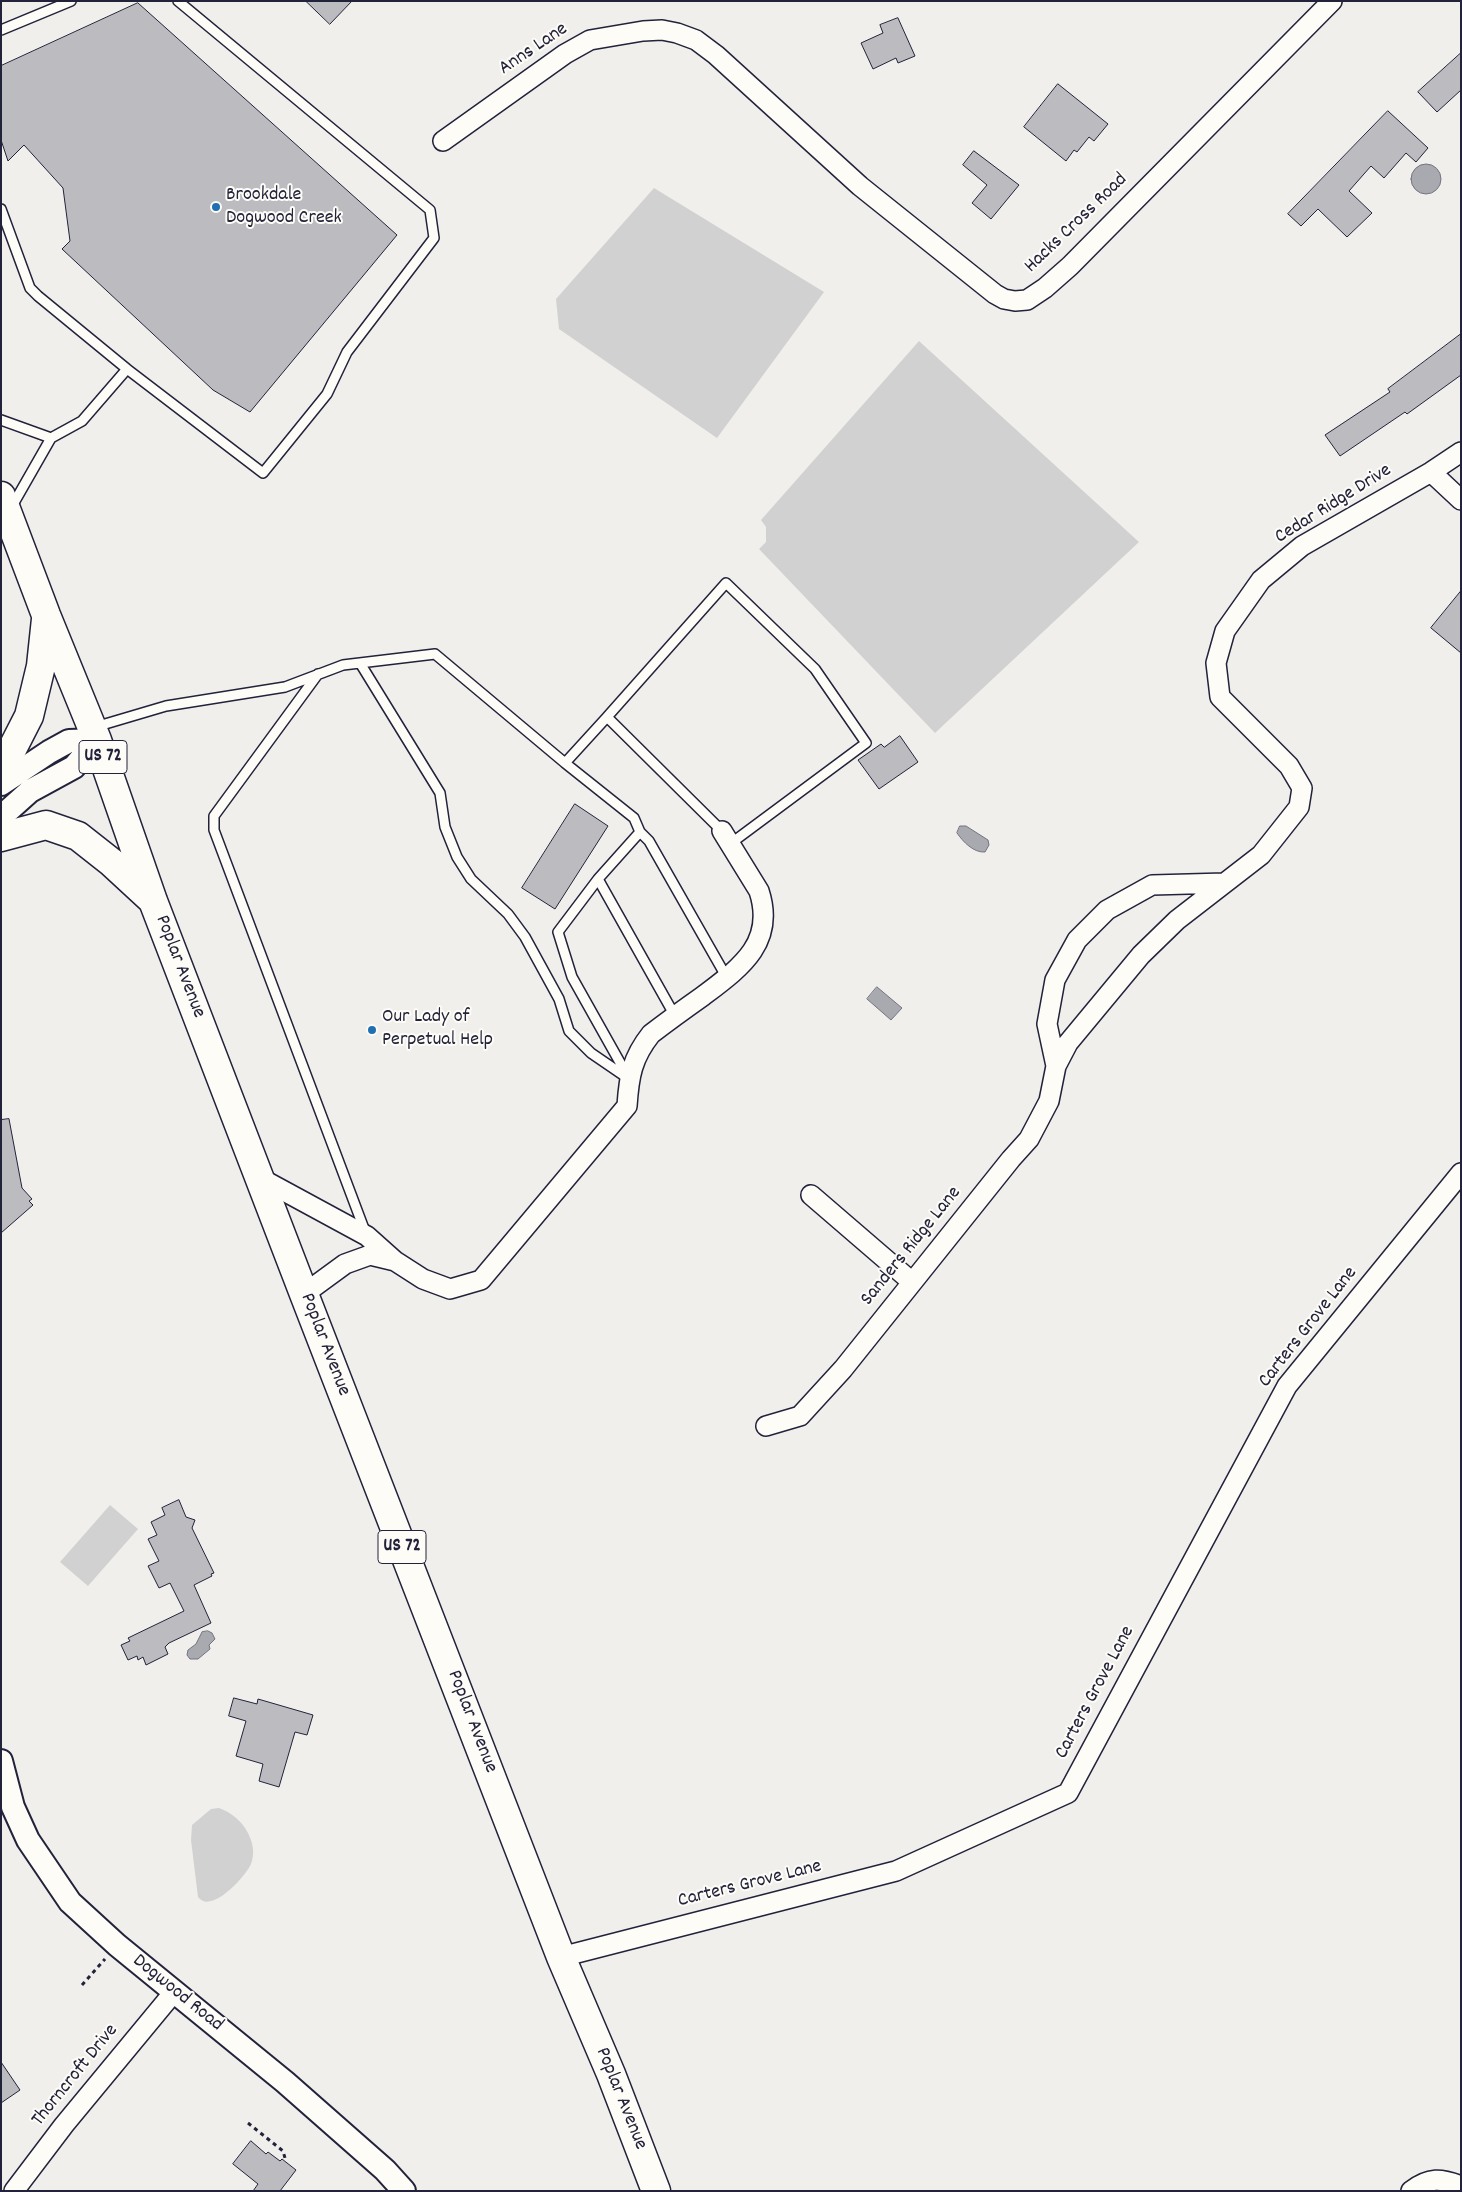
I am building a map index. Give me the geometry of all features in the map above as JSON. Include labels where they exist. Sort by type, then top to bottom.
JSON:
[{"type":"main road","name":"Poplar Avenue","points":[[4,504],[94,734],[153,901],[304,1294],[562,1957],[612,2074],[656,2191]]},
{"type":"main road","points":[[1,770],[29,716],[41,666],[46,615]]},
{"type":"main road","points":[[1,837],[46,825],[78,836],[111,862],[153,901]]},
{"type":"street","name":"Hacks Cross Road","points":[[716,55],[860,186],[988,289],[1004,299],[1015,302],[1027,300],[1045,288],[1070,266],[1332,1]]},
{"type":"street","name":"Anns Lane","points":[[442,141],[565,54],[590,40],[643,30],[662,30],[696,40],[716,55]]},
{"type":"street","name":"Cedar Ridge Drive","points":[[1261,856],[1299,806],[1302,788],[1289,766],[1220,697],[1216,664],[1225,631],[1261,580],[1302,546],[1431,472],[1461,452]]},
{"type":"street","points":[[1431,472],[1461,500]]},
{"type":"street","points":[[1,784],[69,741],[94,734]]},
{"type":"street","points":[[1,817],[30,791],[74,766],[94,734]]},
{"type":"street","points":[[260,1178],[367,1236],[396,1261],[423,1279],[450,1289],[481,1280],[628,1106],[629,1079],[642,1046],[651,1034],[727,978],[751,955],[761,935],[764,917],[759,891],[726,837]]},
{"type":"street","name":"Sanders Ridge Lane","points":[[766,1426],[800,1416],[842,1369],[1030,1139],[1049,1101],[1056,1066],[1068,1043],[1141,955],[1177,920],[1261,856]]},
{"type":"street","name":"Sanders Ridge Lane","points":[[1056,1066],[1047,1024],[1055,980],[1077,940],[1107,910],[1152,885],[1225,883]]},
{"type":"street","name":"Carters Grove Lane","points":[[562,1957],[896,1870],[1068,1793],[1287,1386],[1461,1173]]},
{"type":"street","points":[[811,1195],[912,1282]]},
{"type":"street","points":[[304,1294],[345,1264],[370,1255],[396,1261]]},
{"type":"street","name":"Dogwood Road","points":[[1,1761],[13,1807],[28,1840],[70,1902],[117,1945],[285,2082],[385,2170],[404,2191]]},
{"type":"street","name":"Thorncroft Drive","points":[[14,2191],[102,2077],[174,1992]]},
{"type":"street","points":[[1411,2191],[1424,2182],[1446,2180],[1461,2186]]},
{"type":"lane","points":[[1,30],[71,1]]},
{"type":"lane","points":[[1,209],[30,288],[127,369],[263,473],[327,394],[347,352],[434,238],[430,210],[178,1]]},
{"type":"lane","points":[[4,504],[51,438],[82,421],[127,369]]},
{"type":"lane","points":[[1,420],[51,438]]},
{"type":"lane","points":[[565,763],[726,583],[815,669],[866,743],[726,837],[607,717]]},
{"type":"lane","points":[[94,734],[166,706],[285,687],[343,665],[435,654],[634,818],[640,832],[649,841],[727,978]]},
{"type":"lane","points":[[360,663],[440,793],[445,827],[457,857],[471,879],[508,914],[525,937],[559,998],[570,1031],[591,1053],[629,1079]]},
{"type":"lane","points":[[318,674],[214,816],[214,830],[367,1236]]},
{"type":"lane","points":[[629,1079],[572,977],[558,932],[598,879],[640,832]]},
{"type":"lane","points":[[598,879],[675,1016]]},
{"type":"path","points":[[82,1985],[117,1945]]},
{"type":"path","points":[[248,2123],[283,2151],[285,2158]]},
{"type":"shaded area","points":[[1426,164],[1436,169],[1441,179],[1436,189],[1426,194],[1416,189],[1411,179],[1416,169]]},
{"type":"shaded area","points":[[654,188],[824,292],[717,438],[559,329],[556,299]]},
{"type":"shaded area","points":[[919,341],[1139,542],[935,733],[759,549],[766,542],[766,527],[761,520]]},
{"type":"shaded area","points":[[960,826],[966,826],[988,840],[989,845],[985,852],[973,849],[962,840],[957,833]]},
{"type":"shaded area","points":[[877,987],[902,1008],[891,1020],[867,999]]},
{"type":"shaded area","points":[[110,1505],[138,1529],[88,1586],[60,1562]]},
{"type":"shaded area","points":[[208,1631],[212,1633],[215,1639],[209,1645],[210,1649],[198,1659],[190,1659],[187,1655],[188,1650],[196,1644],[202,1632]]},
{"type":"shaded area","points":[[219,1808],[236,1818],[246,1829],[252,1844],[253,1856],[248,1870],[228,1892],[211,1901],[204,1901],[198,1897],[191,1840],[192,1825],[211,1809]]},
{"type":"building","points":[[306,1],[352,1],[330,24]]},
{"type":"building","name":"Brookdale Dogwood Creek","points":[[138,3],[397,235],[250,412],[213,390],[62,249],[70,241],[63,188],[24,145],[8,161],[1,140],[1,66]]},
{"type":"building","points":[[898,18],[915,56],[898,63],[896,58],[873,69],[861,43],[883,33],[880,25]]},
{"type":"building","points":[[1461,53],[1461,90],[1437,112],[1418,92]]},
{"type":"building","points":[[1058,84],[1108,124],[1094,141],[1089,137],[1077,152],[1074,150],[1066,161],[1024,127]]},
{"type":"building","points":[[1388,111],[1428,148],[1416,162],[1406,153],[1384,178],[1371,166],[1349,191],[1372,213],[1347,237],[1318,209],[1301,226],[1288,214]]},
{"type":"building","points":[[974,151],[1019,185],[991,219],[972,203],[987,185],[963,165]]},
{"type":"building","points":[[1461,334],[1461,375],[1407,414],[1405,412],[1340,456],[1325,435],[1390,392],[1388,389]]},
{"type":"building","points":[[1461,591],[1461,653],[1431,628]]},
{"type":"building","points":[[900,736],[918,762],[879,789],[858,760],[881,744],[884,747]]},
{"type":"building","points":[[575,804],[608,826],[555,909],[522,888]]},
{"type":"building","points":[[9,1119],[22,1188],[32,1199],[29,1201],[33,1205],[1,1233],[1,1120]]},
{"type":"building","points":[[179,1500],[186,1517],[195,1520],[192,1528],[214,1573],[211,1574],[212,1576],[194,1585],[211,1623],[169,1643],[165,1647],[168,1654],[146,1665],[143,1657],[138,1660],[137,1656],[128,1660],[121,1645],[130,1641],[128,1638],[184,1611],[170,1583],[159,1588],[148,1566],[159,1561],[148,1539],[157,1535],[151,1522],[165,1515],[162,1508]]},
{"type":"building","points":[[234,1698],[257,1704],[258,1699],[313,1715],[307,1735],[295,1732],[279,1787],[259,1781],[263,1764],[236,1756],[246,1721],[229,1716]]},
{"type":"building","points":[[1,2062],[20,2090],[1,2103]]},
{"type":"building","points":[[251,2141],[266,2154],[268,2152],[280,2161],[282,2159],[296,2170],[280,2191],[253,2191],[258,2184],[233,2164]]},
{"type":"place","name":"Brookdale Dogwood Creek","points":[[216,207]]},
{"type":"place","name":"Our Lady of Perpetual Help","points":[[372,1030]]}]
